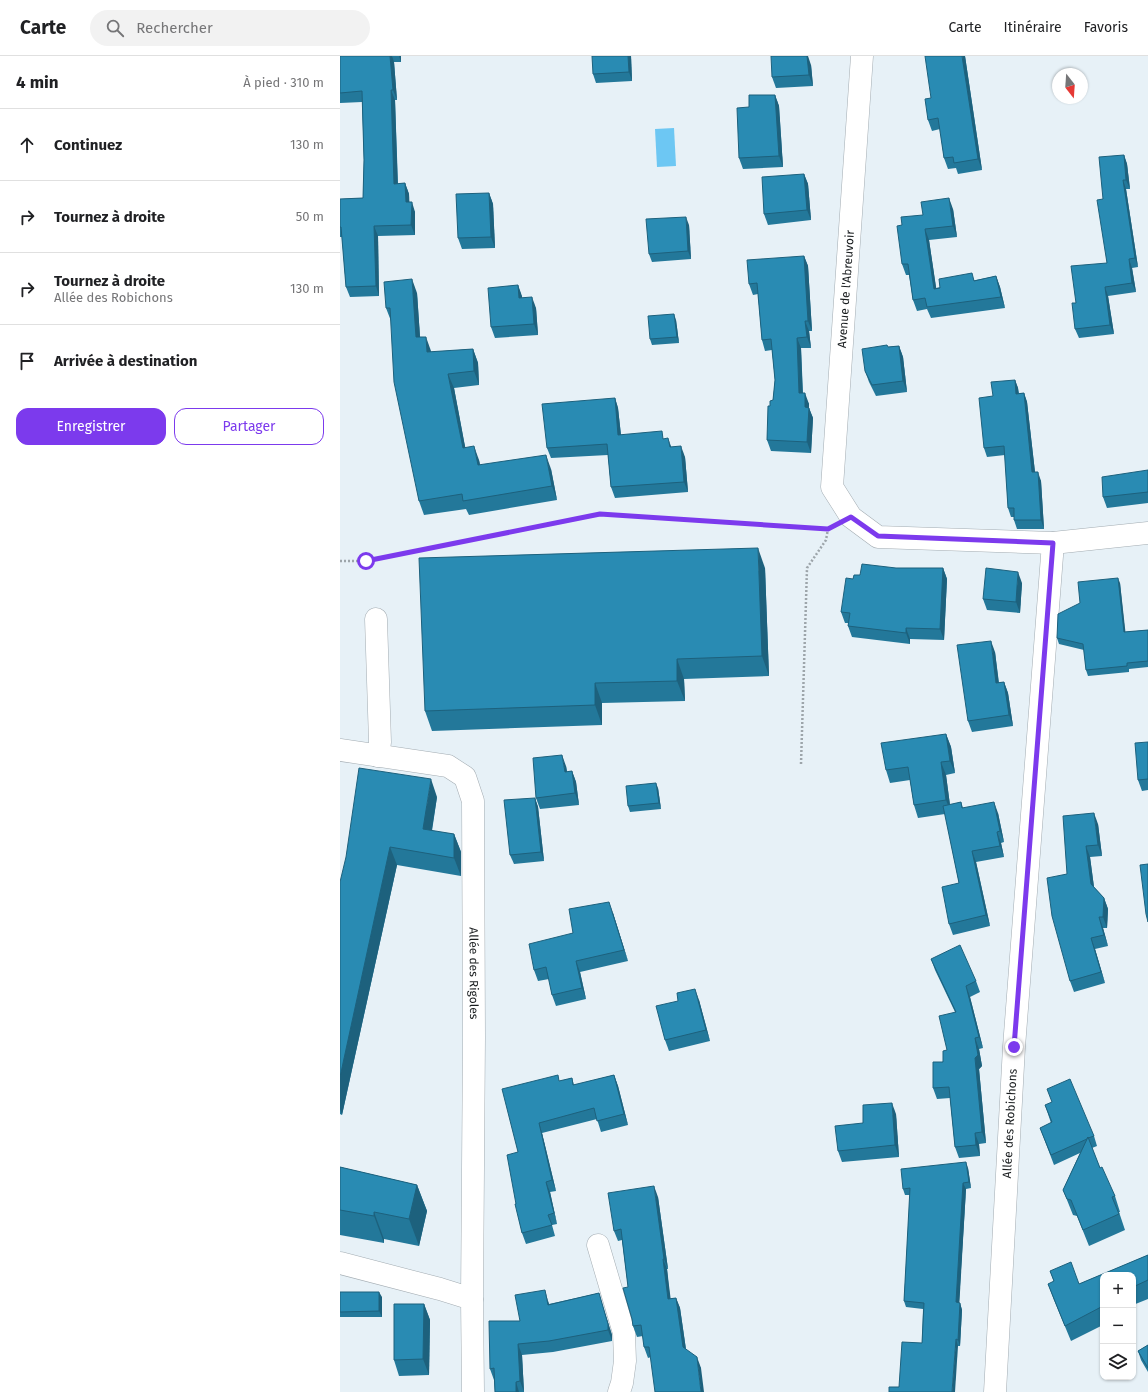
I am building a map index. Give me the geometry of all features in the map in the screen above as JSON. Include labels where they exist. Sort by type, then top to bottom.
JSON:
[{"type":"street","name":"Avenue de l'Abreuvoir","points":[[851,517],[832,487],[862,56]]},
{"type":"street","points":[[851,517],[878,536],[1053,543],[1148,533]]},
{"type":"street","name":"Allée des Robichons","points":[[996,1392],[1014,1047],[1053,543]]},
{"type":"street","points":[[376,619],[380,742],[378,756]]},
{"type":"street","name":"Allée des Rigoles","points":[[340,750],[448,766],[465,777],[473,802],[474,1045],[472,1299],[474,1392]]},
{"type":"street","points":[[598,1245],[624,1333],[625,1361],[622,1383],[619,1392]]},
{"type":"street","points":[[340,1262],[472,1299]]},
{"type":"path","points":[[340,561],[366,561],[600,514],[828,529],[851,517]]},
{"type":"path","points":[[801,764],[808,568],[826,540],[828,529]]},
{"type":"water","points":[[674,128],[676,166],[657,167],[655,129]]},
{"type":"building","points":[[340,56],[390,56],[393,90],[391,90],[394,184],[405,183],[406,202],[412,202],[411,225],[374,226],[376,286],[346,287],[340,227],[340,199],[363,198],[364,160],[362,91],[340,93]]},
{"type":"building","points":[[592,56],[628,56],[629,72],[593,74]]},
{"type":"building","points":[[771,56],[807,56],[809,75],[772,77]]},
{"type":"building","points":[[925,56],[962,56],[978,159],[954,163],[953,157],[944,158],[938,118],[928,120],[925,99],[931,98]]},
{"type":"building","points":[[749,95],[775,95],[779,156],[739,158],[737,108],[749,107]]},
{"type":"building","points":[[1124,155],[1126,180],[1123,180],[1135,258],[1129,259],[1132,283],[1105,287],[1110,325],[1075,329],[1072,303],[1076,303],[1071,266],[1107,263],[1097,200],[1103,199],[1099,157]]},
{"type":"building","points":[[804,174],[807,210],[764,214],[762,177]]},
{"type":"building","points":[[489,193],[491,237],[458,238],[456,194]]},
{"type":"building","points":[[949,198],[953,226],[925,229],[934,289],[940,288],[939,279],[972,273],[974,281],[996,276],[1001,297],[927,307],[925,298],[913,300],[908,264],[902,264],[897,226],[902,225],[901,217],[923,215],[921,202]]},
{"type":"building","points":[[686,217],[688,251],[649,254],[646,219]]},
{"type":"building","points":[[804,256],[808,321],[805,321],[807,337],[797,338],[799,393],[805,393],[805,407],[809,408],[807,442],[767,440],[768,406],[770,406],[770,401],[773,400],[775,380],[771,339],[762,340],[757,283],[749,284],[747,260]]},
{"type":"building","points":[[412,279],[416,337],[426,337],[427,352],[473,349],[474,371],[448,374],[463,448],[474,446],[478,465],[546,455],[552,486],[463,501],[462,494],[419,501],[394,382],[390,308],[386,308],[384,282]]},
{"type":"building","points":[[518,285],[519,298],[532,297],[534,324],[491,327],[488,288]]},
{"type":"building","points":[[674,314],[677,337],[650,339],[648,316]]},
{"type":"building","points":[[887,345],[888,347],[899,346],[903,381],[872,385],[865,371],[862,349]]},
{"type":"building","points":[[1015,380],[1016,394],[1024,393],[1032,472],[1038,472],[1041,520],[1014,520],[1014,508],[1008,508],[1004,446],[984,448],[979,398],[993,396],[991,382]]},
{"type":"building","points":[[615,398],[618,435],[662,431],[663,439],[668,438],[670,447],[681,446],[684,482],[611,487],[607,444],[547,448],[542,404]]},
{"type":"building","points":[[1148,470],[1148,492],[1103,497],[1102,477]]},
{"type":"building","points":[[758,548],[762,656],[677,659],[677,681],[595,683],[595,705],[425,711],[419,558]]},
{"type":"building","points":[[862,564],[896,568],[943,568],[940,629],[906,628],[906,633],[848,626],[850,613],[841,612],[846,578],[853,579],[854,575],[860,575]]},
{"type":"building","points":[[986,568],[1018,572],[1016,602],[983,599]]},
{"type":"building","points":[[1118,578],[1124,632],[1148,630],[1148,661],[1127,663],[1127,666],[1086,670],[1083,644],[1057,638],[1058,614],[1080,603],[1078,582]]},
{"type":"building","points":[[991,641],[996,683],[1004,682],[1009,715],[968,721],[957,645]]},
{"type":"building","points":[[946,734],[950,761],[941,762],[946,800],[914,805],[908,767],[886,770],[881,743]]},
{"type":"building","points":[[1148,742],[1148,779],[1138,780],[1135,743]]},
{"type":"building","points":[[562,755],[565,772],[572,771],[575,793],[536,798],[533,758]]},
{"type":"building","points":[[359,768],[431,779],[423,829],[454,834],[454,858],[390,847],[340,1077],[340,882],[346,857]]},
{"type":"building","points":[[656,783],[659,803],[628,806],[626,786]]},
{"type":"building","points":[[535,798],[541,852],[510,855],[504,800]]},
{"type":"building","points":[[961,802],[962,808],[994,802],[1000,831],[997,832],[1000,846],[972,851],[986,915],[949,924],[942,887],[959,883],[943,806]]},
{"type":"building","points":[[1094,813],[1098,845],[1086,846],[1091,884],[1104,898],[1103,917],[1099,917],[1104,935],[1091,938],[1101,972],[1070,981],[1052,916],[1047,878],[1067,874],[1063,816]]},
{"type":"building","points":[[1148,864],[1148,922],[1140,865]]},
{"type":"building","points":[[609,902],[624,950],[576,961],[582,988],[552,995],[546,967],[534,970],[529,944],[573,933],[569,909]]},
{"type":"building","points":[[960,945],[976,981],[966,986],[979,1037],[975,1038],[978,1055],[975,1058],[982,1132],[975,1133],[976,1145],[955,1147],[949,1087],[933,1088],[933,1062],[943,1062],[943,1051],[947,1050],[939,1016],[956,1012],[931,959]]},
{"type":"building","points":[[695,989],[706,1030],[665,1040],[656,1006],[678,1001],[677,993]]},
{"type":"building","points":[[558,1075],[559,1081],[572,1078],[573,1085],[614,1075],[624,1114],[597,1121],[594,1108],[539,1123],[552,1180],[546,1182],[554,1213],[548,1215],[552,1225],[522,1233],[515,1204],[507,1155],[518,1152],[502,1089]]},
{"type":"building","points":[[1070,1079],[1094,1136],[1088,1137],[1087,1139],[1051,1155],[1040,1128],[1052,1122],[1045,1105],[1052,1102],[1047,1089]]},
{"type":"building","points":[[892,1103],[895,1145],[838,1151],[835,1126],[863,1123],[863,1105]]},
{"type":"building","points":[[1088,1137],[1100,1168],[1102,1167],[1115,1196],[1112,1197],[1119,1214],[1083,1230],[1071,1200],[1067,1199],[1063,1190]]},
{"type":"building","points":[[966,1162],[969,1182],[963,1183],[956,1302],[960,1303],[958,1340],[956,1339],[952,1392],[889,1392],[889,1387],[899,1387],[902,1342],[922,1343],[924,1303],[904,1301],[910,1188],[903,1189],[901,1169]]},
{"type":"building","points":[[340,1167],[417,1185],[409,1219],[374,1212],[374,1216],[340,1210]]},
{"type":"building","points":[[654,1186],[668,1299],[676,1298],[683,1347],[697,1357],[701,1392],[655,1392],[649,1347],[644,1347],[641,1325],[633,1326],[623,1288],[628,1287],[621,1229],[614,1231],[608,1193]]},
{"type":"building","points":[[1148,1255],[1148,1280],[1136,1286],[1136,1272],[1108,1272]]},
{"type":"building","points":[[1071,1262],[1079,1284],[1100,1275],[1100,1308],[1065,1326],[1048,1284],[1054,1281],[1050,1271]]},
{"type":"building","points":[[545,1290],[548,1305],[599,1293],[608,1324],[608,1330],[549,1341],[518,1344],[520,1381],[516,1382],[516,1392],[495,1392],[494,1368],[490,1369],[489,1321],[520,1321],[515,1295]]},
{"type":"building","points":[[340,1292],[379,1292],[379,1311],[340,1312]]},
{"type":"building","points":[[394,1304],[424,1304],[423,1359],[394,1360]]},
{"type":"building","points":[[1148,1345],[1148,1368],[1138,1351]]},
{"type":"route","points":[[366,561],[600,514],[828,529],[851,517],[878,536],[1053,543],[1014,1047]]}]
